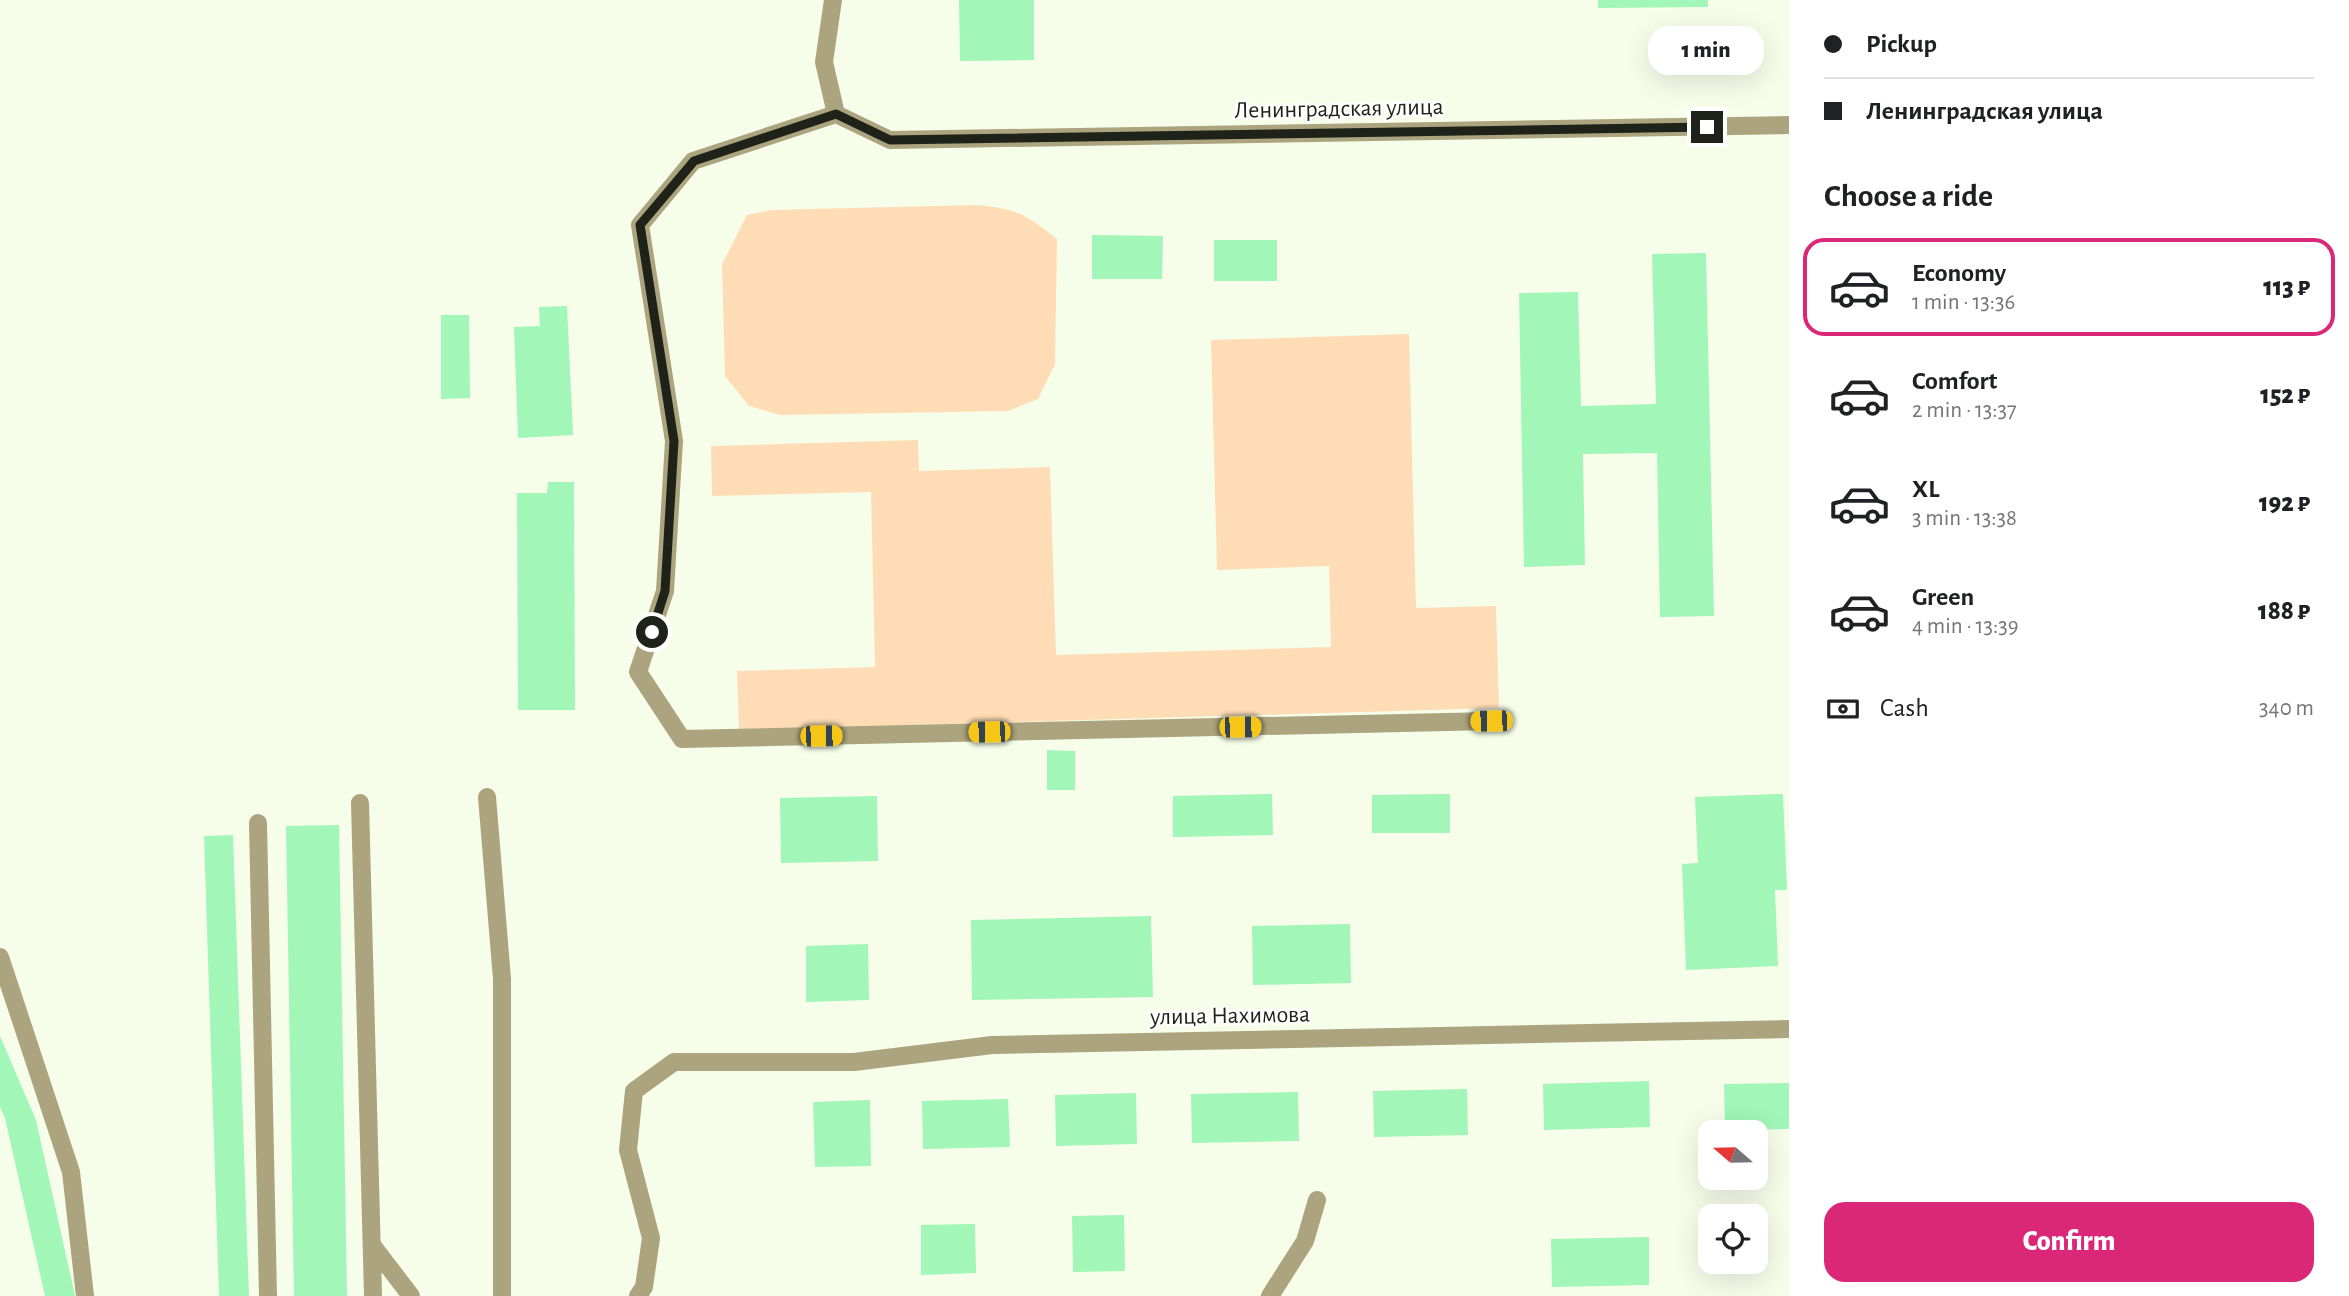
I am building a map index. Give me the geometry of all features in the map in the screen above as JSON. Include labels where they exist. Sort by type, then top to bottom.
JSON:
[{"type":"street","points":[[833,0],[824,62],[836,114],[694,161],[640,225],[674,441],[665,591],[638,672],[682,739],[1491,721]]},
{"type":"street","name":"Ленинградская улица","points":[[836,114],[890,140],[1789,125]]},
{"type":"street","points":[[487,797],[502,979],[502,1296]]},
{"type":"street","points":[[360,803],[373,1296]]},
{"type":"street","points":[[258,822],[268,1296]]},
{"type":"street","points":[[0,957],[71,1172],[85,1296]]},
{"type":"street","name":"улица Нахимова","points":[[638,1296],[644,1287],[652,1238],[628,1150],[634,1091],[674,1062],[854,1062],[992,1045],[1789,1029]]},
{"type":"street","points":[[1270,1296],[1305,1241],[1317,1200]]},
{"type":"street","points":[[372,1245],[411,1296]]},
{"type":"shaded area","points":[[975,205],[1011,210],[1057,239],[1055,364],[1038,399],[1008,411],[780,415],[749,406],[725,376],[722,264],[747,215],[771,210]]},
{"type":"shaded area","points":[[1409,334],[1416,608],[1496,606],[1499,708],[739,730],[737,671],[875,667],[871,492],[712,496],[711,446],[918,440],[919,471],[1050,467],[1056,655],[1331,647],[1329,566],[1217,570],[1211,340]]},
{"type":"building","points":[[959,0],[1034,0],[1034,60],[960,61]]},
{"type":"building","points":[[1598,0],[1708,0],[1708,7],[1598,8]]},
{"type":"building","points":[[1092,235],[1163,236],[1162,279],[1092,279]]},
{"type":"building","points":[[1214,240],[1277,240],[1277,281],[1214,281]]},
{"type":"building","points":[[1706,253],[1714,616],[1660,617],[1657,453],[1583,454],[1585,565],[1524,567],[1519,293],[1578,292],[1581,406],[1656,404],[1652,254]]},
{"type":"building","points":[[567,306],[573,435],[518,438],[514,327],[540,326],[539,307]]},
{"type":"building","points":[[441,315],[469,315],[470,398],[441,399]]},
{"type":"building","points":[[548,482],[574,482],[575,710],[518,710],[517,493],[547,493]]},
{"type":"building","points":[[1047,750],[1075,751],[1075,790],[1047,790]]},
{"type":"building","points":[[1272,794],[1273,835],[1173,837],[1173,796]]},
{"type":"building","points":[[1450,794],[1450,833],[1372,833],[1372,795]]},
{"type":"building","points":[[1783,794],[1787,890],[1775,890],[1778,966],[1686,970],[1682,864],[1698,863],[1695,797]]},
{"type":"building","points":[[877,796],[878,861],[781,863],[780,798]]},
{"type":"building","points":[[339,825],[347,1296],[294,1296],[286,826]]},
{"type":"building","points":[[233,835],[249,1296],[219,1296],[204,836]]},
{"type":"building","points":[[1151,916],[1153,997],[972,1000],[971,920]]},
{"type":"building","points":[[1350,924],[1351,983],[1253,985],[1252,926]]},
{"type":"building","points":[[868,944],[869,1000],[806,1002],[806,946]]},
{"type":"building","points":[[0,1036],[36,1120],[75,1296],[45,1296],[5,1118],[0,1107]]},
{"type":"building","points":[[1649,1081],[1650,1127],[1544,1130],[1543,1084]]},
{"type":"building","points":[[1789,1083],[1789,1129],[1768,1129],[1768,1120],[1725,1120],[1724,1084]]},
{"type":"building","points":[[1467,1089],[1468,1135],[1374,1137],[1373,1091]]},
{"type":"building","points":[[1298,1092],[1299,1141],[1192,1143],[1191,1094]]},
{"type":"building","points":[[1136,1093],[1137,1144],[1056,1146],[1055,1095]]},
{"type":"building","points":[[1008,1099],[1010,1147],[923,1149],[922,1101]]},
{"type":"building","points":[[870,1100],[871,1166],[815,1167],[813,1102]]},
{"type":"building","points":[[1124,1215],[1125,1271],[1073,1272],[1072,1216]]},
{"type":"building","points":[[975,1224],[976,1273],[921,1275],[921,1225]]},
{"type":"building","points":[[1649,1237],[1649,1285],[1552,1287],[1551,1239]]},
{"type":"route","points":[[652,632],[665,591],[674,441],[640,225],[694,161],[836,114],[890,140],[1707,127]]}]
